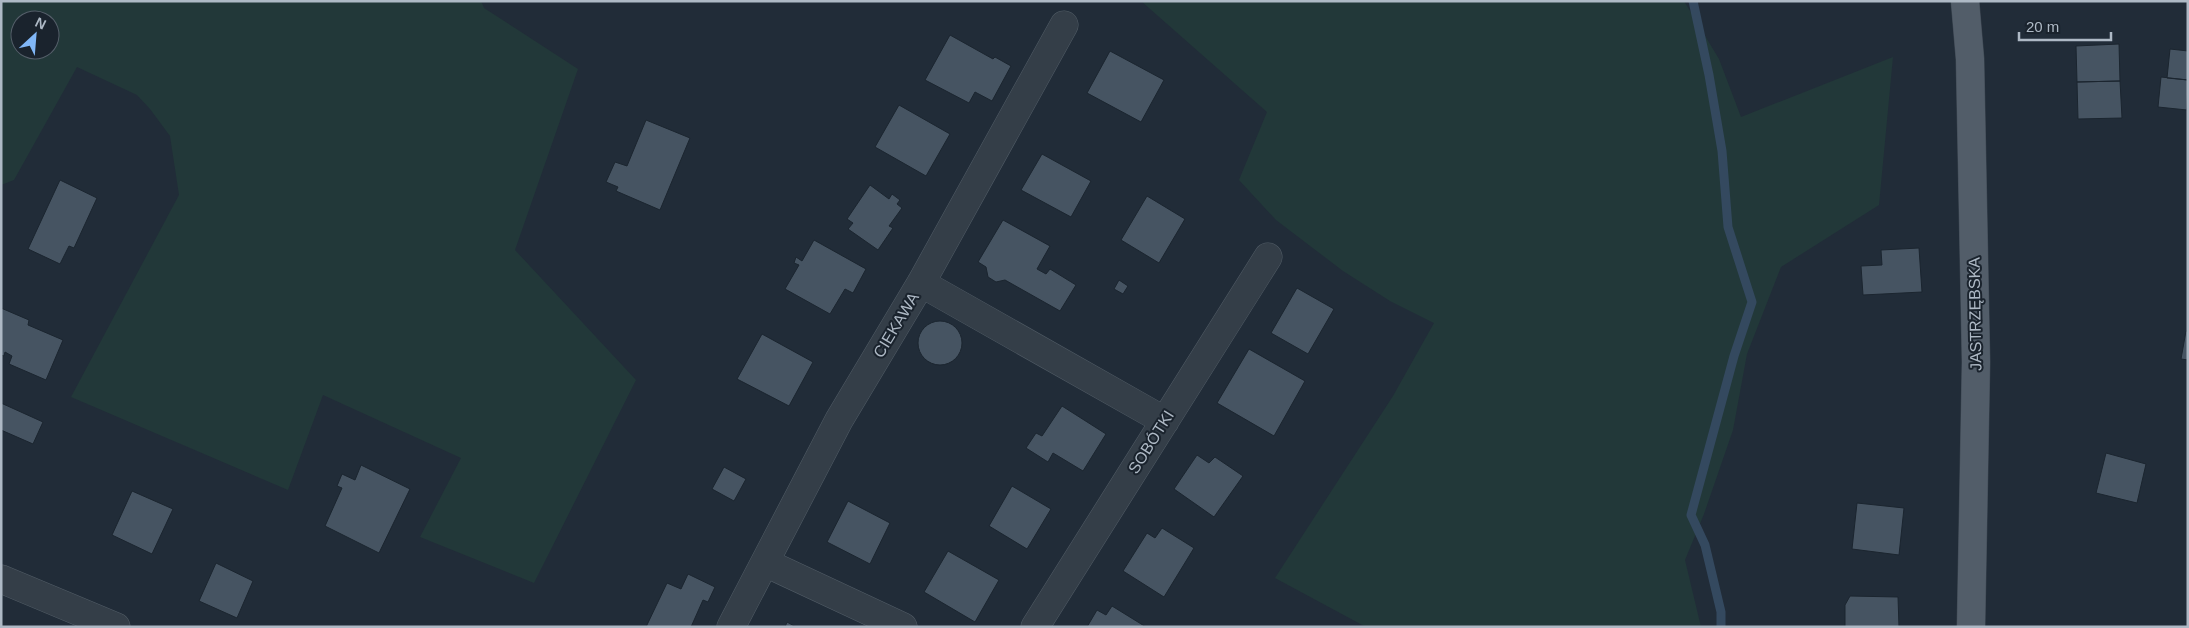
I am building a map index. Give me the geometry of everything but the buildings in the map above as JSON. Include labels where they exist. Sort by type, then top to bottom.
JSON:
[{"type":"main road","name":"JASTRZĘBSKA","points":[[1965,1],[1970,59],[1976,362],[1971,627]]},
{"type":"street","name":"CIEKAWA","points":[[731,627],[839,420],[921,283],[1064,25]]},
{"type":"street","name":"SOBÓTKI","points":[[1035,627],[1268,257]]},
{"type":"street","points":[[921,283],[1165,421]]},
{"type":"street","points":[[766,563],[903,627]]},
{"type":"street","points":[[1,579],[116,627]]},
{"type":"green space","points":[[1,1],[481,1],[484,8],[578,69],[515,250],[636,380],[534,583],[420,537],[461,458],[323,395],[288,490],[71,397],[179,195],[170,136],[137,95],[77,67],[14,180],[1,185]]},
{"type":"green space","points":[[1141,1],[1684,1],[1719,59],[1741,117],[1893,57],[1879,205],[1781,267],[1747,354],[1733,430],[1704,514],[1685,560],[1701,627],[1366,627],[1275,578],[1393,396],[1434,323],[1390,301],[1343,271],[1276,220],[1239,180],[1267,112]]},
{"type":"waterway","points":[[1693,1],[1709,75],[1722,151],[1728,227],[1752,302],[1734,356],[1691,515],[1705,545],[1721,612],[1721,627]]}]
